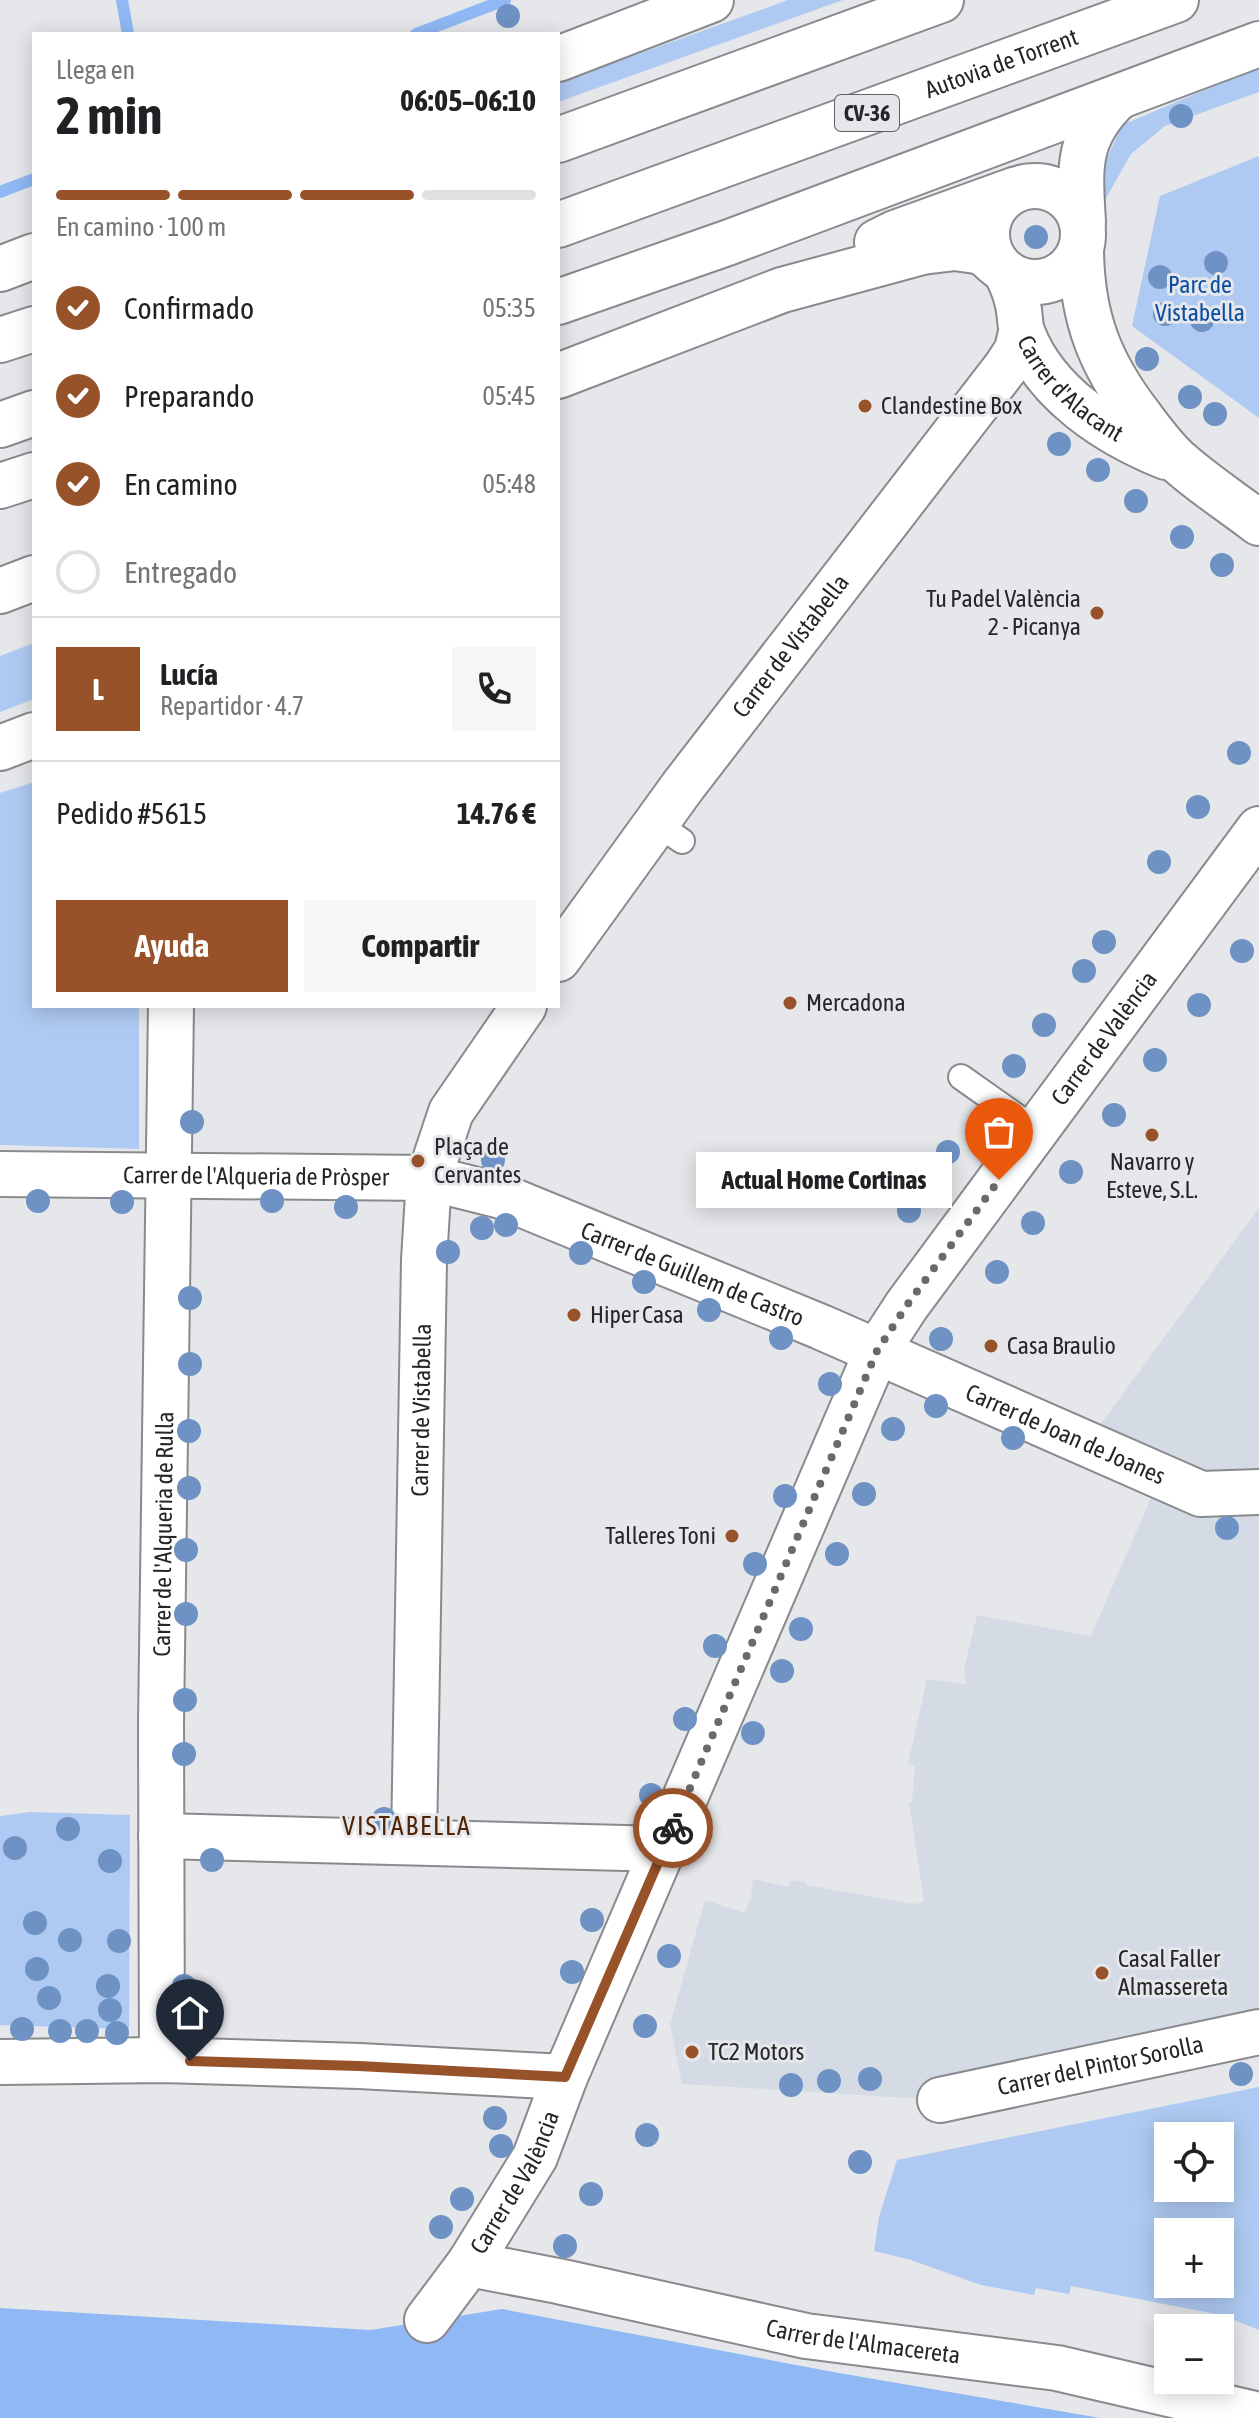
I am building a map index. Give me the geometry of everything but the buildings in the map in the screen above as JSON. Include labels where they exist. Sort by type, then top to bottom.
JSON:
[{"type":"main road","points":[[560,58],[711,0]]},
{"type":"main road","points":[[560,139],[941,0]]},
{"type":"main road","name":"Autovia de Torrent","points":[[560,224],[1176,0]]},
{"type":"main road","points":[[560,301],[727,243],[1259,44]]},
{"type":"main road","name":"Carrer d'Alacant","points":[[1116,99],[1097,119],[1088,135],[1083,155],[1081,279],[1098,350],[1129,402],[1179,462],[1259,523]]},
{"type":"main road","points":[[560,375],[782,290],[895,233],[1017,189],[1033,185],[1049,187],[1064,195],[1076,207],[1082,236],[1074,264],[1050,281],[1021,281],[985,254],[955,248],[922,252],[782,290]]},
{"type":"main road","points":[[1002,269],[989,251],[986,236],[988,221],[994,207],[1017,189]]},
{"type":"main road","points":[[0,269],[32,257]]},
{"type":"main road","name":"Carrer d'Alacant","points":[[1002,269],[1017,299],[1021,332],[1050,381],[1127,441],[1179,462]]},
{"type":"main road","points":[[0,340],[32,330]]},
{"type":"main road","name":"Carrer de Vistabella","points":[[560,957],[669,832],[1006,367],[1017,350],[1021,332]]},
{"type":"main road","points":[[0,425],[32,414]]},
{"type":"main road","points":[[0,486],[32,476]]},
{"type":"main road","points":[[0,591],[32,579]]},
{"type":"main road","points":[[0,748],[32,736]]},
{"type":"main road","name":"Carrer de València","points":[[427,2320],[469,2264],[535,2157],[565,2077],[877,1351],[907,1305],[1259,829]]},
{"type":"main road","name":"Carrer de l'Alqueria de Rulla","points":[[162,2060],[161,1836],[171,1008]]},
{"type":"main road","name":"Carrer de Vistabella","points":[[414,1842],[423,1276],[429,1178],[451,1112],[523,1008]]},
{"type":"main road","name":"Carrer de l'Alqueria de Pròsper","points":[[0,1174],[429,1178],[510,1199]]},
{"type":"main road","name":"Carrer de Guillem de Castro","points":[[510,1199],[877,1351]]},
{"type":"main road","name":"Carrer de Joan de Joanes","points":[[877,1351],[1201,1494],[1259,1492]]},
{"type":"main road","points":[[161,1836],[664,1849]]},
{"type":"main road","name":"Carrer del Pintor Sorolla","points":[[940,2100],[1259,2032]]},
{"type":"main road","points":[[0,2062],[162,2060],[565,2077]]},
{"type":"main road","name":"Carrer de l'Almacereta","points":[[469,2264],[806,2336],[1057,2368],[1259,2415]]},
{"type":"lane","points":[[961,1077],[1036,1130]]},
{"type":"shaded area","points":[[1259,1208],[1259,2032],[940,2100],[682,2084],[670,2024],[705,1900],[744,1913],[751,1898],[753,1879],[788,1887],[792,1880],[914,1904],[924,1902],[909,1802],[912,1802],[915,1766],[908,1764],[927,1679],[966,1684],[964,1669],[977,1615],[1091,1636],[1160,1477],[1086,1444]]},
{"type":"shaded area","points":[[0,2308],[371,2330],[502,2309],[833,2372],[1100,2418],[0,2418]]},
{"type":"green space","points":[[788,0],[843,0],[560,101],[560,82]]},
{"type":"green space","points":[[1259,67],[1259,92],[1165,126],[1131,154],[1105,200],[1104,165],[1122,125]]},
{"type":"green space","name":"Parc de Vistabella","points":[[1259,156],[1259,418],[1132,326],[1160,196]]},
{"type":"green space","points":[[32,644],[32,700],[0,712],[0,656]]},
{"type":"green space","points":[[32,783],[32,1008],[139,1008],[139,1149],[0,1145],[0,793]]},
{"type":"green space","points":[[30,1812],[130,1815],[129,2029],[0,2025],[0,1816]]},
{"type":"green space","points":[[1259,2087],[1259,2330],[1234,2320],[1234,2314],[1216,2314],[1071,2286],[1069,2294],[1036,2288],[1034,2295],[981,2285],[911,2260],[874,2251],[879,2217],[897,2160]]},
{"type":"waterway","points":[[122,0],[128,32]]},
{"type":"waterway","points":[[421,32],[505,0]]},
{"type":"waterway","points":[[0,192],[32,180]]},
{"type":"way so far","points":[[673,1828],[877,1351],[999,1180]]},
{"type":"place","name":"Clandestine Box","points":[[865,406]]},
{"type":"place","name":"Tu Padel València 2 - Picanya","points":[[1097,613]]},
{"type":"place","name":"Mercadona","points":[[790,1003]]},
{"type":"place","name":"Navarro y Esteve, S.L.","points":[[1152,1135]]},
{"type":"place","name":"Plaça de Cervantes","points":[[418,1161]]},
{"type":"place","name":"Actual Home Cortinas","points":[[999,1180]]},
{"type":"place","name":"Hiper Casa","points":[[574,1315]]},
{"type":"place","name":"Casa Braulio","points":[[991,1346]]},
{"type":"place","name":"Talleres Toni","points":[[732,1536]]},
{"type":"place","name":"Casal Faller Almassereta","points":[[1102,1973]]},
{"type":"place","name":"TC2 Motors","points":[[692,2052]]},
{"type":"district","name":"VISTABELLA","points":[[407,1826]]},
{"type":"route","points":[[190,2061],[565,2077],[673,1828]]}]
